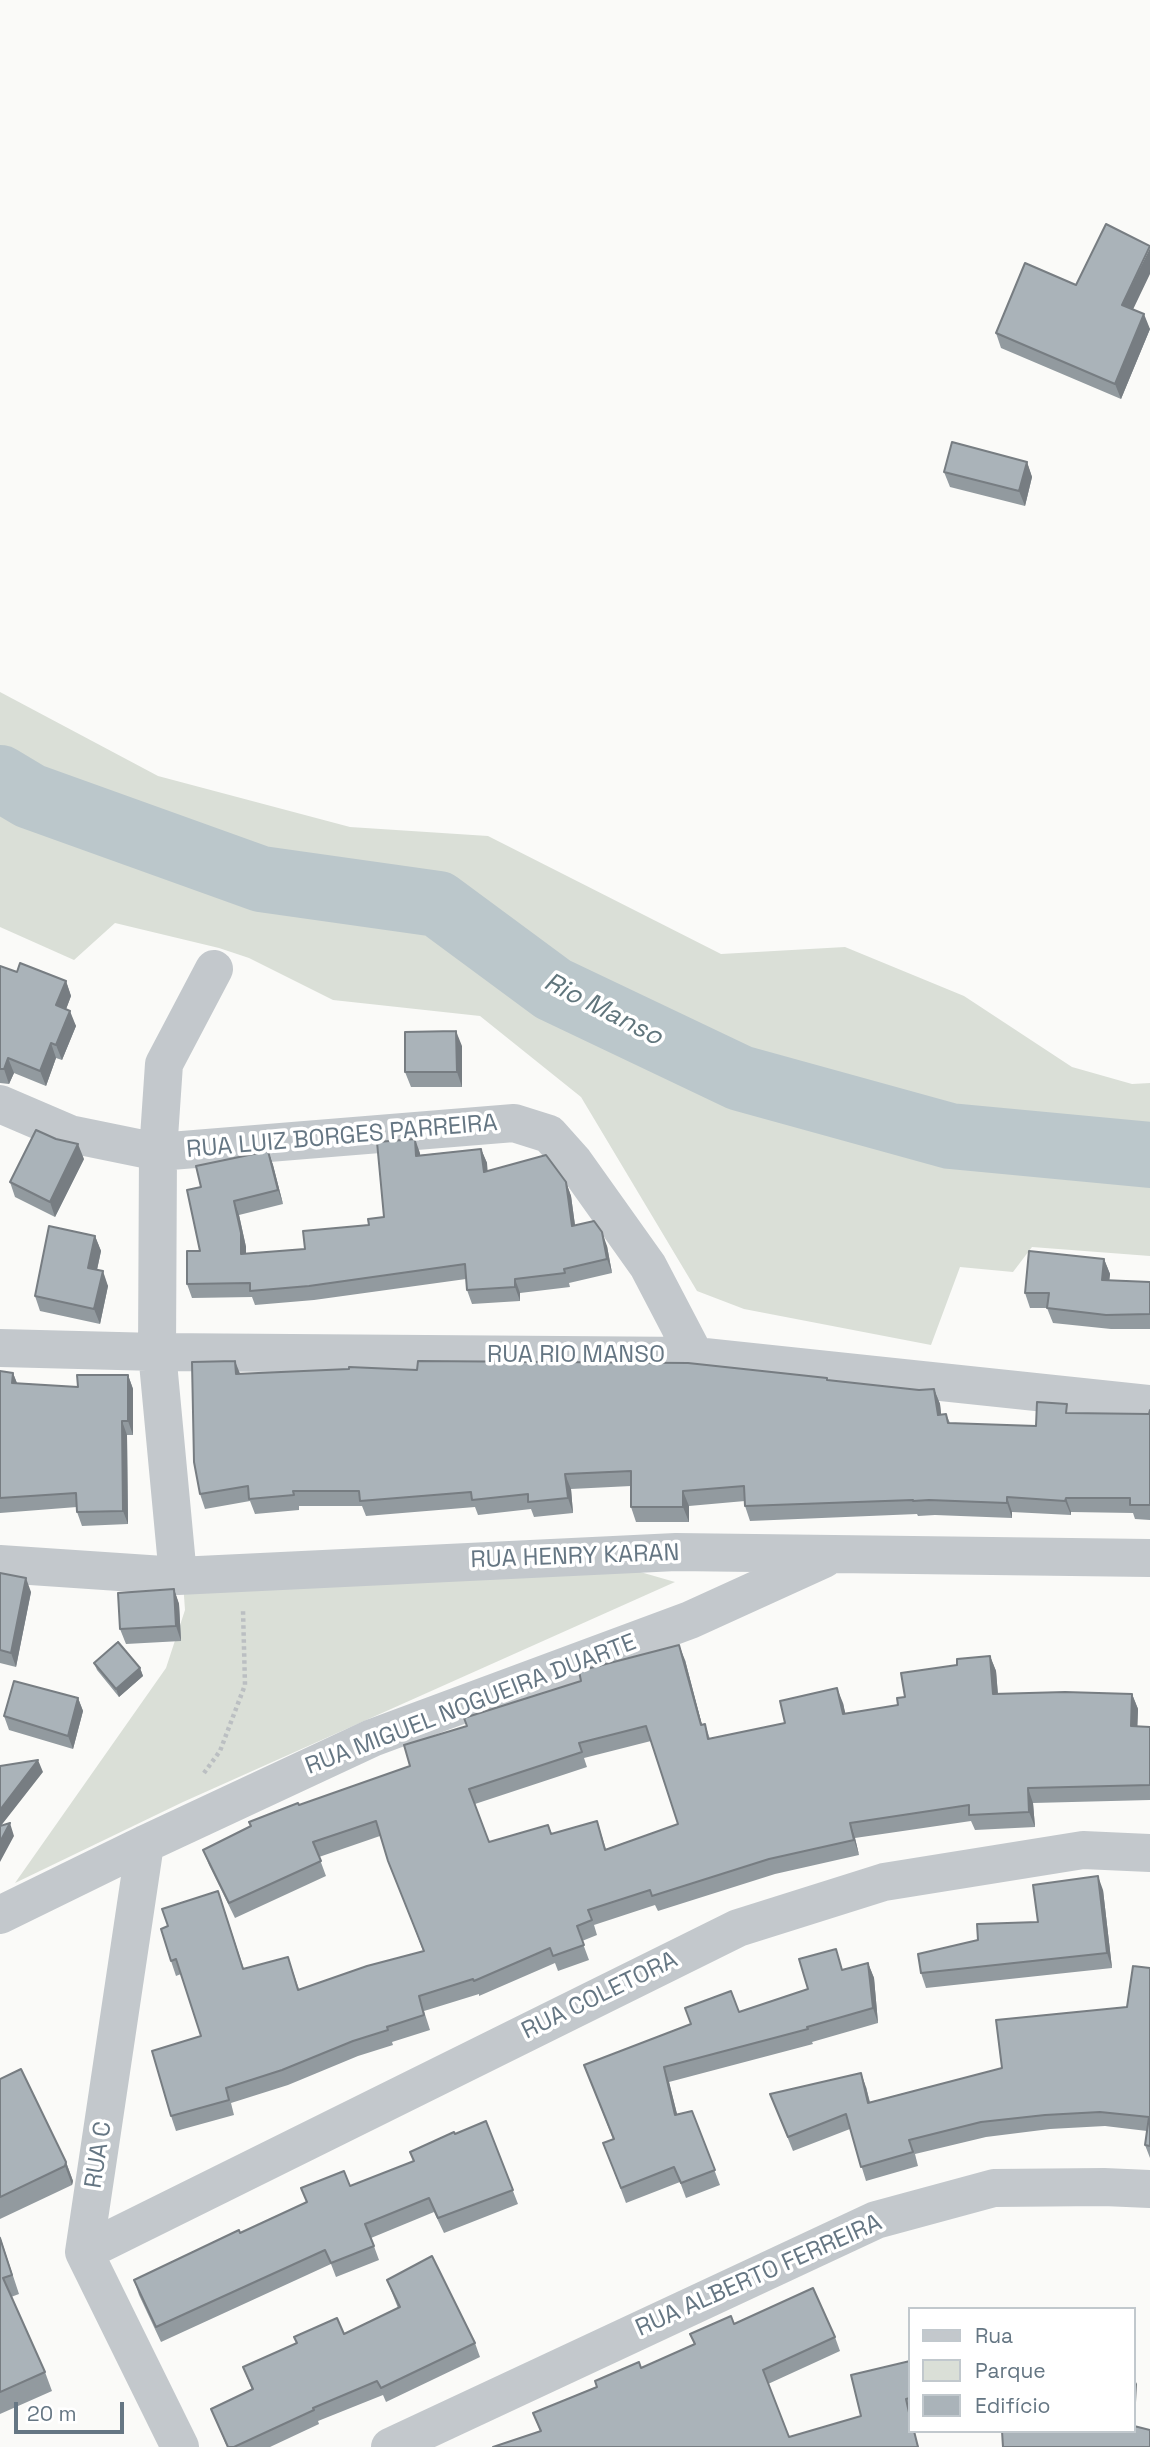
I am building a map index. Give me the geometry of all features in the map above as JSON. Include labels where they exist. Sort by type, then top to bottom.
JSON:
[{"type":"street","points":[[178,1576],[157,1352],[158,1152],[164,1064],[214,969]]},
{"type":"street","name":"RUA LUIZ BORGES PARREIRA","points":[[0,1104],[70,1133],[158,1152],[514,1123],[549,1134],[574,1162],[648,1266],[695,1356]]},
{"type":"street","name":"RUA RIO MANSO","points":[[0,1348],[157,1352],[695,1356],[1150,1404]]},
{"type":"street","name":"RUA HENRY KARAN","points":[[0,1564],[178,1576],[676,1552],[1150,1558]]},
{"type":"street","name":"RUA MIGUEL NOGUEIRA DUARTE","points":[[0,1915],[372,1738],[690,1620],[832,1555]]},
{"type":"street","name":"RUA C","points":[[84,2252],[145,1844]]},
{"type":"street","name":"RUA COLETORA","points":[[84,2252],[738,1928],[884,1882],[1083,1850],[1150,1853]]},
{"type":"street","name":"RUA ALBERTO FERREIRA","points":[[390,2447],[876,2220],[994,2188],[1150,2189]]},
{"type":"street","points":[[84,2252],[180,2447]]},
{"type":"path","points":[[198,1782],[220,1751],[245,1685],[243,1598]]},
{"type":"green space","points":[[0,692],[158,776],[350,827],[488,836],[721,954],[845,947],[964,996],[1072,1067],[1132,1084],[1150,1083],[1150,1256],[1032,1247],[1013,1272],[960,1267],[931,1345],[744,1309],[697,1291],[581,1097],[480,1016],[333,1000],[249,958],[115,923],[74,960],[0,927]]},
{"type":"green space","points":[[609,1563],[675,1582],[183,1802],[15,1883],[166,1668],[185,1610],[183,1582]]},
{"type":"building","points":[[1106,224],[1150,246],[1122,305],[1144,314],[1115,384],[996,333],[1025,263],[1076,285]]},
{"type":"building","points":[[952,442],[1027,462],[1019,491],[944,472]]},
{"type":"building","points":[[20,963],[66,981],[56,1005],[70,1011],[56,1045],[51,1043],[40,1071],[8,1058],[4,1069],[0,1069],[0,966],[17,972]]},
{"type":"building","points":[[456,1031],[457,1072],[405,1072],[405,1032]]},
{"type":"building","points":[[36,1130],[56,1139],[78,1144],[50,1202],[10,1182]]},
{"type":"building","points":[[415,1139],[416,1156],[481,1149],[484,1172],[546,1155],[566,1182],[572,1226],[594,1221],[602,1232],[607,1259],[564,1269],[565,1273],[515,1279],[515,1287],[467,1290],[465,1264],[309,1286],[250,1291],[250,1283],[187,1284],[187,1251],[200,1251],[187,1190],[201,1187],[196,1166],[268,1151],[278,1190],[234,1201],[241,1233],[241,1254],[305,1249],[303,1231],[369,1225],[368,1219],[384,1217],[377,1142]]},
{"type":"building","points":[[49,1226],[95,1236],[88,1268],[103,1271],[94,1309],[35,1296]]},
{"type":"building","points":[[1029,1251],[1104,1259],[1102,1280],[1150,1282],[1150,1314],[1106,1315],[1047,1308],[1049,1293],[1025,1293]]},
{"type":"building","points":[[235,1361],[236,1374],[349,1367],[417,1370],[418,1361],[688,1363],[919,1390],[934,1389],[938,1415],[946,1414],[948,1423],[1036,1426],[1037,1402],[1067,1404],[1066,1413],[1149,1414],[1150,1410],[1150,1505],[1130,1505],[1130,1498],[1066,1498],[1065,1501],[1007,1497],[1007,1503],[913,1500],[745,1506],[744,1486],[683,1491],[683,1507],[631,1507],[631,1471],[565,1474],[568,1498],[528,1502],[528,1494],[472,1500],[471,1492],[360,1501],[359,1491],[293,1491],[294,1495],[249,1499],[248,1486],[200,1494],[194,1462],[192,1362]]},
{"type":"building","points":[[0,1371],[13,1373],[12,1383],[78,1387],[77,1375],[128,1375],[128,1421],[122,1421],[123,1511],[77,1512],[76,1493],[0,1498]]},
{"type":"building","points":[[0,1573],[26,1578],[11,1653],[0,1650]]},
{"type":"building","points":[[174,1589],[176,1626],[120,1629],[118,1593]]},
{"type":"building","points":[[118,1642],[140,1668],[116,1689],[94,1663]]},
{"type":"building","points":[[679,1645],[701,1725],[705,1724],[708,1739],[785,1723],[780,1701],[837,1688],[843,1714],[898,1705],[897,1698],[905,1697],[901,1673],[957,1665],[957,1659],[990,1656],[993,1694],[1132,1694],[1131,1726],[1150,1727],[1150,1785],[1028,1788],[1029,1812],[969,1815],[969,1805],[850,1823],[854,1840],[769,1859],[652,1896],[650,1890],[588,1910],[592,1920],[577,1926],[584,1945],[553,1956],[550,1948],[474,1981],[473,1979],[419,1996],[424,2015],[387,2027],[388,2030],[282,2070],[226,2088],[229,2100],[171,2116],[152,2051],[201,2036],[176,1959],[171,1961],[161,1929],[168,1926],[162,1909],[218,1891],[243,1969],[288,1957],[298,1990],[367,1966],[424,1951],[388,1861],[376,1821],[313,1842],[321,1861],[229,1903],[203,1850],[251,1826],[249,1822],[410,1766],[404,1745],[467,1726],[464,1718],[581,1681],[579,1671]],"holes":[[[646,1726],[678,1824],[605,1850],[597,1821],[551,1834],[548,1825],[489,1842],[469,1789],[582,1752],[579,1743]]]},
{"type":"building","points":[[14,1681],[78,1698],[68,1736],[4,1716]]},
{"type":"building","points":[[38,1760],[0,1810],[0,1766]]},
{"type":"building","points":[[10,1823],[0,1842],[0,1826]]},
{"type":"building","points":[[1098,1876],[1107,1953],[921,1973],[918,1954],[978,1940],[977,1924],[1038,1922],[1033,1885]]},
{"type":"building","points":[[836,1949],[842,1970],[868,1963],[873,2008],[807,2027],[808,2029],[664,2067],[675,2115],[692,2111],[715,2170],[681,2183],[674,2167],[621,2188],[603,2143],[614,2139],[584,2065],[691,2024],[685,2008],[731,1991],[739,2012],[808,1989],[799,1959]]},
{"type":"building","points":[[1133,1966],[1150,1968],[1150,2146],[1145,2145],[1149,2117],[1100,2112],[981,2122],[909,2140],[913,2152],[861,2167],[846,2114],[788,2137],[770,2094],[861,2073],[868,2103],[1002,2068],[996,2020],[1127,2007]]},
{"type":"building","points":[[21,2069],[66,2162],[65,2166],[0,2197],[0,2079]]},
{"type":"building","points":[[486,2121],[513,2190],[438,2218],[429,2198],[365,2224],[374,2246],[331,2263],[325,2250],[156,2327],[134,2280],[239,2230],[240,2233],[307,2202],[301,2188],[344,2171],[350,2186],[414,2161],[410,2152]]},
{"type":"building","points":[[0,2238],[12,2275],[3,2278],[45,2372],[0,2392]]},
{"type":"building","points":[[432,2256],[475,2343],[381,2388],[377,2381],[313,2408],[314,2410],[234,2447],[228,2447],[211,2409],[253,2389],[243,2367],[297,2343],[294,2337],[337,2318],[344,2334],[400,2307],[387,2280]]},
{"type":"building","points":[[813,2288],[835,2337],[763,2370],[789,2437],[861,2416],[851,2375],[908,2361],[908,2433],[914,2433],[918,2447],[493,2447],[541,2431],[533,2413],[597,2387],[595,2381],[639,2362],[641,2368],[695,2344],[690,2334],[731,2316],[734,2324]]},
{"type":"building","points":[[1136,2426],[1150,2430],[1150,2447],[1003,2447],[1002,2433],[1136,2433]]},
{"type":"waterway","name":"Rio Manso","points":[[0,778],[30,796],[261,879],[438,904],[553,989],[740,1078],[950,1136],[1150,1155]]}]
